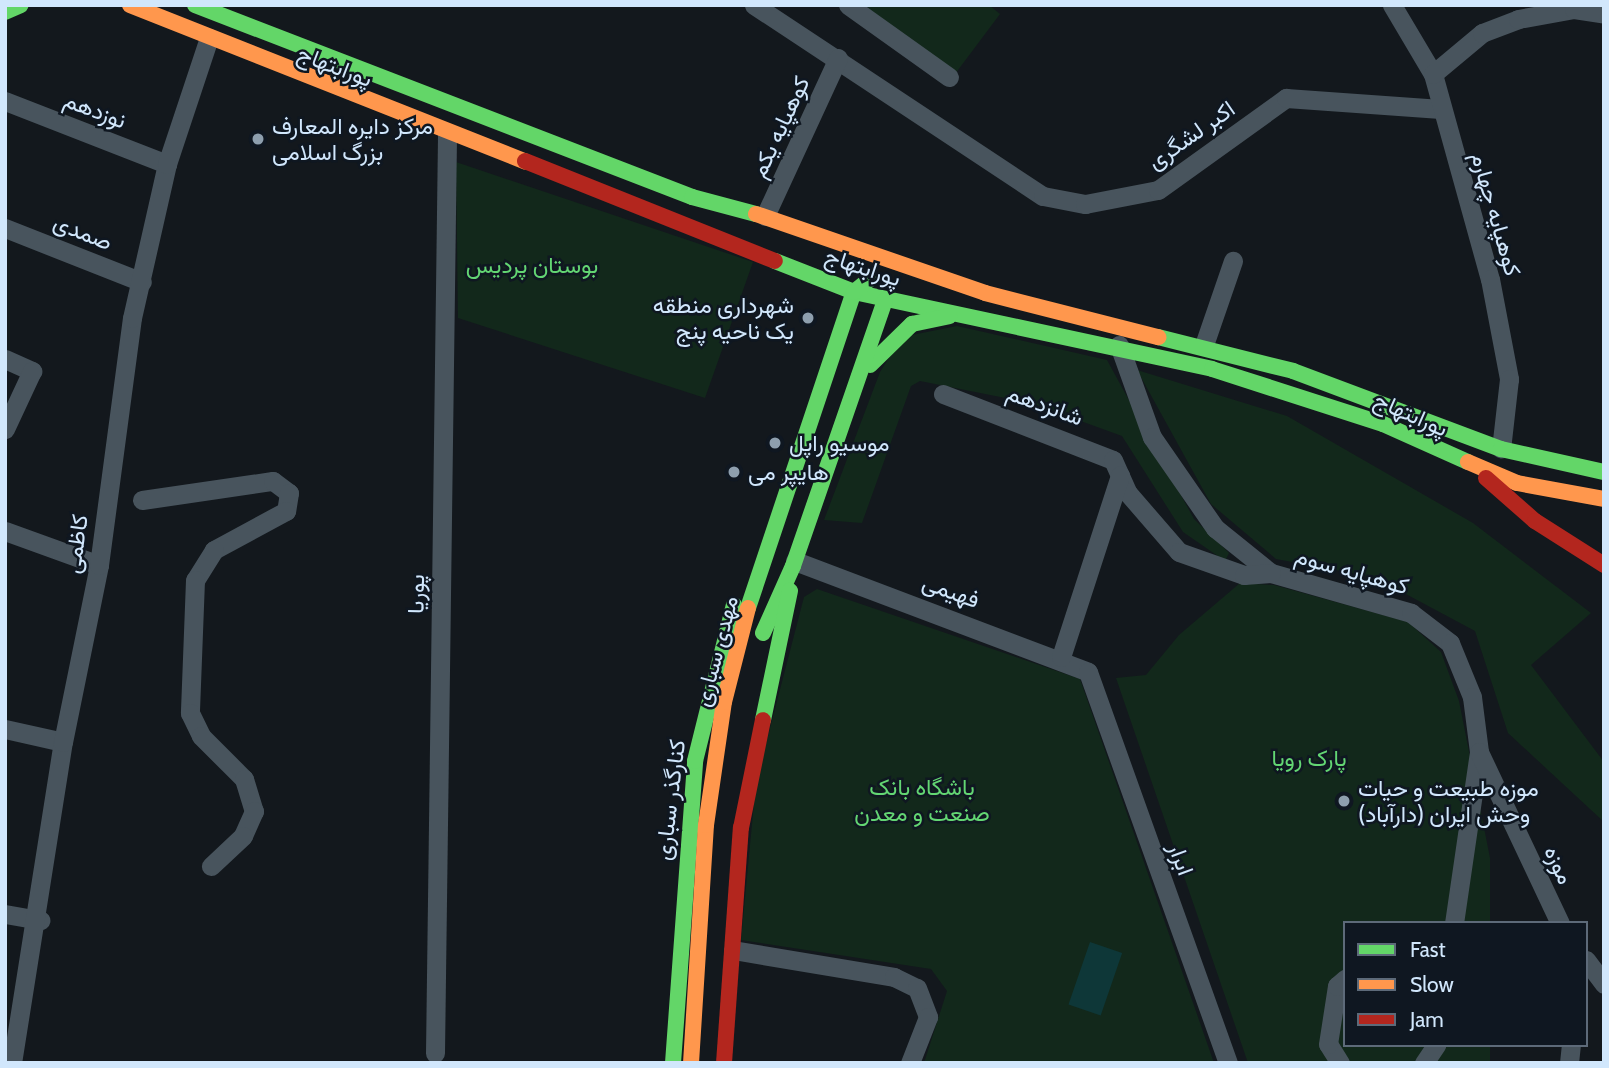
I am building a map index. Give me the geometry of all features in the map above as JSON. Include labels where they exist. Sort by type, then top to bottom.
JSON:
[{"type":"main road","points":[[5,12],[21,5]]},
{"type":"main road","name":"پورابتهاج","points":[[130,5],[291,74],[854,292],[885,301],[967,313],[1119,345],[1325,403],[1474,467],[1552,492],[1604,499]]},
{"type":"main road","name":"پورابتهاج","points":[[195,5],[456,110],[692,197],[765,216],[985,293],[1204,345],[1362,393],[1501,449],[1604,472]]},
{"type":"main road","points":[[291,74],[300,47]]},
{"type":"main road","points":[[447,134],[456,110]]},
{"type":"main road","points":[[692,197],[743,224],[874,275],[985,293]]},
{"type":"main road","points":[[854,292],[874,275]]},
{"type":"main road","name":"مهدی سباری","points":[[691,1063],[713,764],[761,555],[854,292]]},
{"type":"main road","points":[[724,1063],[750,769],[794,564],[885,301]]},
{"type":"main road","points":[[856,386],[879,351],[912,324],[967,313]]},
{"type":"main road","points":[[1470,438],[1483,453],[1474,467],[1535,521],[1604,565]]},
{"type":"main road","points":[[799,450],[830,461]]},
{"type":"main road","name":"کنارگذر سباری","points":[[673,1063],[695,761],[739,588],[761,555]]},
{"type":"main road","points":[[757,653],[772,601],[794,564]]},
{"type":"main road","points":[[708,1063],[723,824],[750,680]]},
{"type":"street","name":"اکبر لشگری","points":[[754,5],[1043,196],[1084,204],[1158,191],[1286,98],[1441,109]]},
{"type":"street","points":[[848,5],[949,77]]},
{"type":"street","name":"کوهپایه چهارم","points":[[1392,5],[1433,74],[1490,279],[1509,379],[1501,449]]},
{"type":"street","points":[[1433,74],[1482,33],[1518,19],[1574,9],[1604,14]]},
{"type":"street","name":"کاظمی","points":[[12,1063],[40,920],[63,742],[99,565],[120,383],[167,164],[209,38]]},
{"type":"street","name":"کوهپایه یکم","points":[[765,216],[838,58]]},
{"type":"street","name":"نوزدهم","points":[[5,101],[167,164]]},
{"type":"street","name":"پوریا","points":[[435,1053],[447,134]]},
{"type":"street","name":"صمدی","points":[[5,228],[142,282]]},
{"type":"street","points":[[1204,345],[1233,261]]},
{"type":"street","name":"کوهپایه سوم","points":[[1119,345],[1152,437],[1215,527],[1271,573],[1411,613],[1450,642],[1472,697],[1479,752]]},
{"type":"street","points":[[5,359],[32,371],[5,429]]},
{"type":"street","name":"شانزدهم","points":[[943,394],[1097,450],[1113,460],[1120,475],[1179,552],[1244,575],[1271,573]]},
{"type":"street","points":[[1061,657],[1120,475]]},
{"type":"street","points":[[142,500],[273,481],[289,493],[286,511],[214,550],[195,580],[190,713],[201,736],[244,779],[254,811],[243,836],[211,866]]},
{"type":"street","points":[[5,531],[99,565]]},
{"type":"street","name":"فهیمی","points":[[794,564],[1061,657],[1088,672]]},
{"type":"street","name":"ابرار","points":[[1088,672],[1228,1063]]},
{"type":"street","points":[[5,729],[63,742]]},
{"type":"street","points":[[1454,921],[1479,752]]},
{"type":"street","name":"موزه","points":[[1479,752],[1559,921]]},
{"type":"street","points":[[5,914],[40,920]]},
{"type":"street","points":[[733,950],[894,977],[917,988],[928,1017],[910,1063]]},
{"type":"street","points":[[1588,963],[1604,984]]},
{"type":"street","points":[[1340,1063],[1328,1044],[1337,986],[1343,981]]},
{"type":"street","points":[[1424,1063],[1435,1047]]},
{"type":"green space","points":[[864,5],[989,5],[1000,14],[955,74]]},
{"type":"green space","name":"بوستان پردیس","points":[[456,162],[753,262],[705,398],[458,318]]},
{"type":"green space","points":[[957,326],[1107,360],[1194,519],[1229,553],[1225,561],[1183,532],[1122,436],[1031,403],[920,381],[911,386],[862,523],[824,520],[880,372],[902,337]]},
{"type":"green space","points":[[1137,370],[1287,416],[1473,523],[1591,613],[1531,665],[1604,762],[1604,822],[1508,733],[1475,631],[1374,577],[1276,559],[1211,504]]},
{"type":"green space","name":"پارک رویا","points":[[1240,583],[1274,585],[1408,622],[1441,652],[1459,701],[1490,858],[1490,921],[1343,921],[1343,1047],[1490,1047],[1490,1063],[1248,1063],[1116,678],[1146,675],[1179,635]]},
{"type":"green space","name":"باشگاه بانک صنعت و معدن","points":[[817,589],[1080,679],[1214,1063],[924,1063],[947,991],[931,969],[741,940],[756,782],[804,597]]},
{"type":"shaded area","points":[[1090,942],[1122,953],[1101,1015],[1069,1004]]},
{"type":"traffic: fast","points":[[5,12],[21,5]]},
{"type":"traffic: fast","points":[[195,5],[692,197],[756,214]]},
{"type":"traffic: fast","points":[[775,261],[854,292],[1212,369],[1383,424],[1468,462]]},
{"type":"traffic: fast","points":[[748,608],[854,292],[869,280]]},
{"type":"traffic: fast","points":[[763,633],[793,566],[885,301]]},
{"type":"traffic: fast","points":[[870,365],[912,324],[949,316]]},
{"type":"traffic: fast","points":[[1158,337],[1293,371],[1501,449],[1604,472]]},
{"type":"traffic: fast","points":[[763,720],[790,591]]},
{"type":"traffic: fast","points":[[673,1063],[695,761],[734,605]]},
{"type":"traffic: slow","points":[[130,5],[525,161]]},
{"type":"traffic: slow","points":[[756,214],[985,293],[1158,337]]},
{"type":"traffic: slow","points":[[1468,462],[1517,483],[1604,499]]},
{"type":"traffic: slow","points":[[691,1063],[706,825],[724,702],[748,608]]},
{"type":"traffic: jam","points":[[525,161],[775,261]]},
{"type":"traffic: jam","points":[[1486,478],[1535,521],[1604,565]]},
{"type":"traffic: jam","points":[[724,1063],[741,828],[763,720]]},
{"type":"place","name":"مرکز دایره المعارف بزرگ اسلامی","points":[[258,139]]},
{"type":"place","name":"شهرداری منطقه یک ناحیه پنج","points":[[808,318]]},
{"type":"place","name":"موسیو راپل","points":[[775,443]]},
{"type":"place","name":"هایپر می","points":[[734,472]]},
{"type":"place","name":"موزه طبیعت و حیات وحش ایران (دارآباد)","points":[[1344,801]]}]
